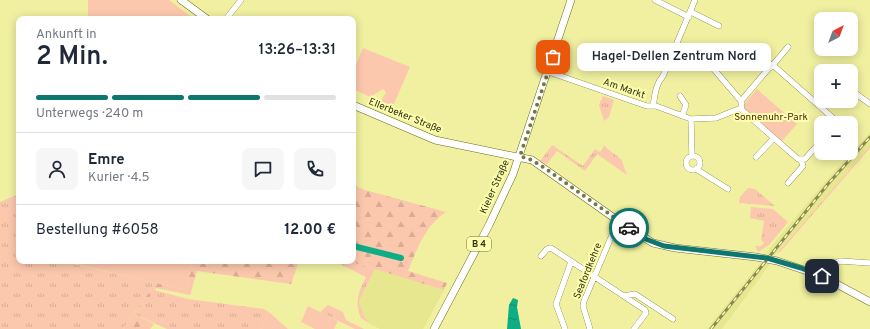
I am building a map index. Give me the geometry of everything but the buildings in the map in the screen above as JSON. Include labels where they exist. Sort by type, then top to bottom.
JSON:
[{"type":"main road","points":[[181,0],[203,16]]},
{"type":"main road","name":"Kieler Straße","points":[[434,329],[507,189],[549,72],[571,0]]},
{"type":"main road","name":"Ellerbeker Straße","points":[[356,106],[435,140],[520,156],[532,160],[643,238],[664,246],[752,256],[778,261],[822,276],[870,302]]},
{"type":"street","points":[[228,16],[241,0]]},
{"type":"street","points":[[655,0],[664,2],[719,26]]},
{"type":"street","points":[[650,106],[658,83],[663,76],[695,0]]},
{"type":"street","points":[[741,108],[742,101],[788,47]]},
{"type":"street","points":[[753,49],[772,66],[777,68],[814,97]]},
{"type":"street","points":[[712,67],[742,101]]},
{"type":"street","name":"Am Markt","points":[[549,72],[691,119]]},
{"type":"street","points":[[858,95],[870,104]]},
{"type":"street","points":[[680,96],[686,105],[682,116]]},
{"type":"street","points":[[692,156],[691,119],[716,118],[741,108]]},
{"type":"street","points":[[741,108],[798,159],[801,160],[803,166],[788,183]]},
{"type":"street","points":[[825,108],[831,116]]},
{"type":"street","points":[[756,158],[774,138]]},
{"type":"street","points":[[801,160],[805,159],[814,149]]},
{"type":"street","points":[[692,156],[688,158],[686,163],[690,169],[696,169],[728,189]]},
{"type":"street","points":[[692,156],[699,160],[698,167],[696,169]]},
{"type":"street","name":"Seafordkehre","points":[[590,329],[583,306],[618,221]]},
{"type":"street","points":[[541,256],[547,249],[551,248],[595,279],[648,312],[634,329]]},
{"type":"street","points":[[822,276],[834,264],[840,261],[870,263]]},
{"type":"street","points":[[564,329],[556,304],[571,262]]},
{"type":"street","points":[[624,296],[635,294],[673,319]]},
{"type":"shaded area","points":[[870,132],[870,146],[858,160],[858,145]]},
{"type":"shaded area","points":[[845,160],[858,160],[775,255],[766,253]]},
{"type":"shaded area","points":[[761,262],[770,264],[722,329],[707,329]]},
{"type":"shaded area","points":[[375,269],[444,290],[423,329],[380,329],[370,324],[364,316],[359,301]]},
{"type":"green space","points":[[88,0],[169,0],[190,16],[88,16]]},
{"type":"green space","points":[[363,48],[410,67],[393,106],[381,101],[386,92],[383,89],[370,97],[356,90],[356,65]]},
{"type":"green space","name":"Sonnenuhr-Park","points":[[757,89],[797,124],[782,141],[744,109],[745,103]]},
{"type":"green space","points":[[603,96],[614,100],[609,117],[604,121],[599,105]]},
{"type":"green space","points":[[552,145],[583,166],[595,149],[600,152],[604,146],[621,159],[627,175],[597,154],[585,171],[557,151],[547,164],[540,161]]},
{"type":"green space","points":[[870,146],[870,148],[780,252],[778,252],[858,160]]},
{"type":"green space","points":[[356,186],[446,212],[432,224],[422,238],[408,271],[447,283],[444,290],[356,263]]},
{"type":"green space","points":[[748,188],[755,189],[775,206],[739,203],[740,197]]},
{"type":"green space","points":[[16,195],[16,264],[72,264],[153,282],[151,290],[123,329],[0,329],[0,202]]},
{"type":"green space","points":[[751,207],[773,209],[788,222],[769,245],[758,252],[755,246],[761,246],[764,243],[761,240],[764,221],[750,218]]},
{"type":"green space","points":[[356,263],[375,269],[359,301],[364,316],[370,324],[361,318],[358,307],[359,292],[366,277],[340,264]]},
{"type":"green space","points":[[75,264],[191,264],[186,290]]},
{"type":"green space","points":[[191,264],[298,264],[291,284],[197,271],[190,295],[156,288],[136,315],[154,324],[150,329],[123,329],[151,290],[153,282],[186,290]]},
{"type":"green space","points":[[154,290],[188,299],[264,309],[269,312],[261,329],[167,329],[136,315]]},
{"type":"green space","points":[[328,305],[343,312],[346,320],[364,329],[355,329],[320,312]]},
{"type":"green space","points":[[308,306],[338,321],[334,329],[315,329],[301,322]]},
{"type":"green space","points":[[269,312],[288,329],[261,329]]},
{"type":"water","points":[[513,298],[518,300],[517,307],[521,329],[507,329],[509,305]]},
{"type":"waterway","points":[[356,247],[401,258]]},
{"type":"railway","points":[[711,329],[828,184],[870,137]]},
{"type":"way so far","points":[[553,57],[520,156],[532,160],[549,171],[629,228]]},
{"type":"place","name":"Hagel-Dellen Zentrum Nord","points":[[553,57]]},
{"type":"route","points":[[629,228],[643,238],[664,246],[767,258],[822,276]]}]
